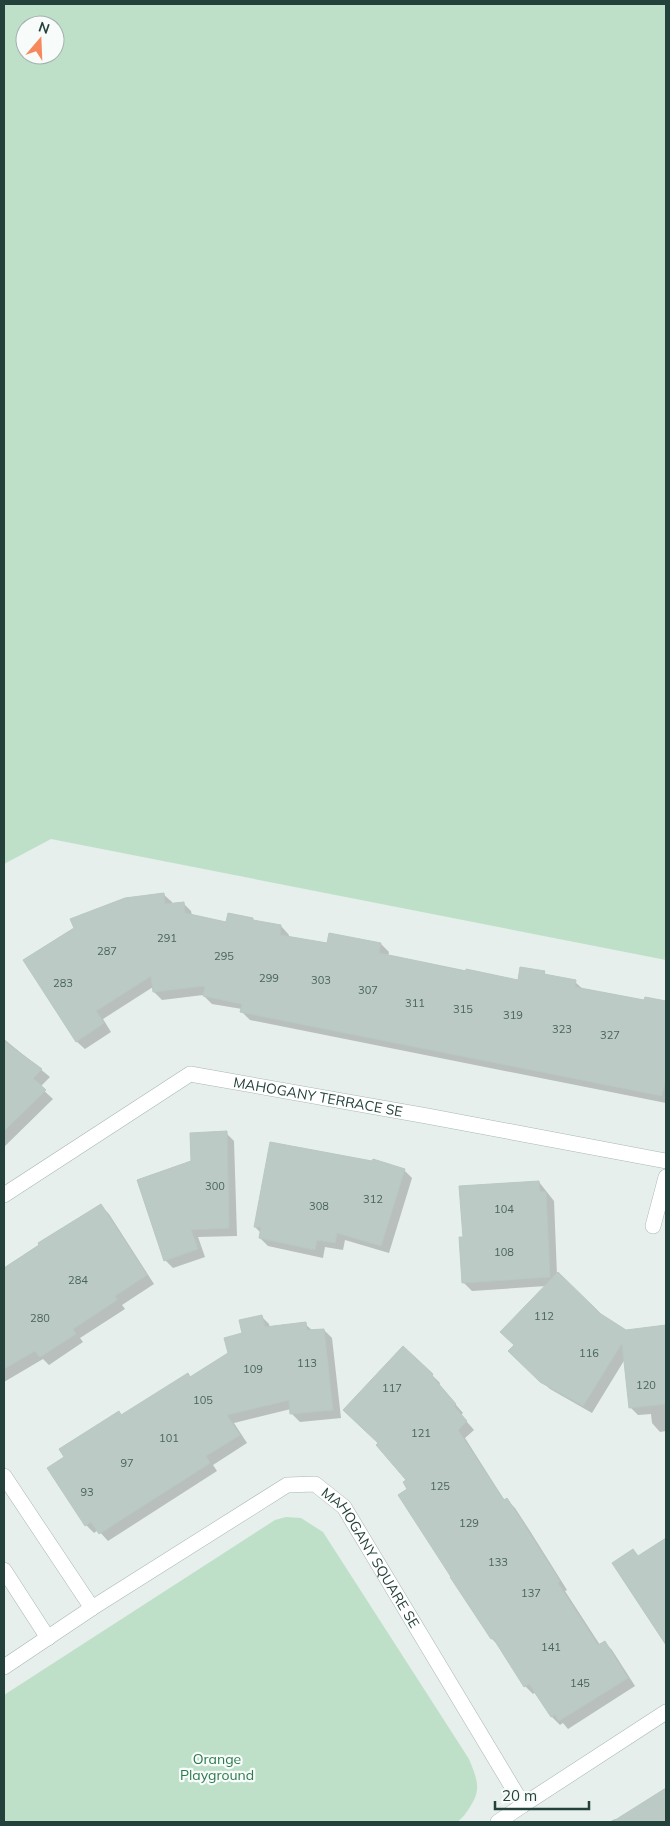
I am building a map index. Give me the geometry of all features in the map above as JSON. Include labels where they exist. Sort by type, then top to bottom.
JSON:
[{"type":"street","name":"MAHOGANY TERRACE SE","points":[[4,1195],[190,1074],[666,1161]]},
{"type":"street","points":[[652,1226],[666,1177]]},
{"type":"street","points":[[4,1476],[92,1608]]},
{"type":"street","name":"MAHOGANY SQUARE SE","points":[[4,1667],[92,1608],[287,1485],[315,1484],[344,1507],[523,1805]]},
{"type":"street","points":[[4,1570],[48,1638]]},
{"type":"street","points":[[498,1822],[666,1712]]},
{"type":"green space","points":[[4,4],[666,4],[666,960],[51,839],[4,864]]},
{"type":"green space","name":"Orange Playground","points":[[286,1517],[301,1518],[323,1532],[469,1759],[476,1778],[477,1789],[474,1801],[463,1817],[457,1822],[4,1822],[4,1695],[275,1520]]},
{"type":"building","points":[[164,893],[165,904],[184,902],[185,913],[226,922],[228,913],[253,918],[253,920],[281,925],[280,935],[327,943],[329,933],[381,943],[379,953],[466,971],[466,969],[518,980],[520,967],[545,971],[544,974],[576,980],[575,987],[644,1000],[645,997],[666,1001],[666,1077],[662,1096],[240,1012],[242,1004],[203,996],[205,986],[153,992],[151,976],[96,1011],[104,1023],[76,1042],[23,960],[74,928],[70,919],[125,898]]},
{"type":"building","points":[[4,1041],[42,1069],[33,1078],[46,1090],[4,1131]]},
{"type":"building","points":[[227,1131],[229,1228],[191,1230],[198,1249],[164,1261],[137,1180],[191,1161],[190,1133]]},
{"type":"building","points":[[270,1142],[372,1161],[373,1159],[405,1169],[381,1246],[337,1233],[335,1243],[317,1240],[315,1250],[259,1238],[261,1227],[254,1227]]},
{"type":"building","points":[[539,1181],[540,1192],[546,1192],[550,1277],[462,1283],[459,1237],[463,1237],[459,1186]]},
{"type":"building","points":[[101,1204],[147,1275],[115,1296],[117,1300],[73,1329],[76,1334],[40,1357],[35,1351],[4,1369],[4,1268],[39,1245],[38,1243]]},
{"type":"building","points":[[558,1272],[601,1314],[626,1330],[666,1325],[666,1404],[629,1408],[622,1343],[583,1406],[540,1382],[508,1351],[514,1345],[500,1332]]},
{"type":"building","points":[[262,1315],[265,1327],[306,1322],[307,1330],[324,1329],[333,1410],[290,1414],[289,1400],[227,1415],[240,1435],[206,1456],[210,1463],[99,1534],[91,1522],[85,1526],[47,1468],[64,1457],[59,1449],[119,1411],[121,1415],[188,1373],[190,1377],[228,1353],[224,1338],[242,1333],[239,1320]]},
{"type":"building","points":[[403,1346],[433,1374],[432,1376],[456,1404],[454,1406],[467,1421],[458,1430],[504,1500],[507,1498],[522,1521],[560,1581],[558,1583],[598,1645],[605,1641],[628,1678],[559,1721],[555,1715],[551,1717],[529,1684],[524,1687],[493,1638],[491,1639],[450,1577],[398,1495],[407,1489],[403,1482],[406,1480],[376,1445],[378,1443],[343,1410]]},
{"type":"building","points":[[666,1538],[666,1645],[612,1563],[633,1549],[638,1556]]},
{"type":"building","points":[[666,1788],[666,1822],[612,1822]]}]
